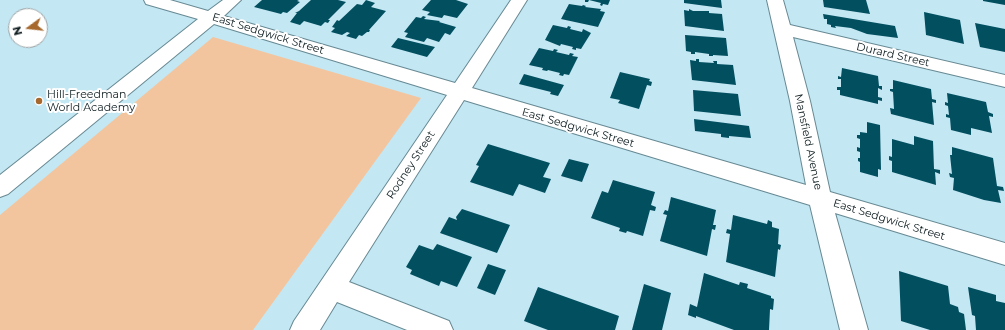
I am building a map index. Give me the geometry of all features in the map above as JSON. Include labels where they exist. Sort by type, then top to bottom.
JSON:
[{"type":"street","name":"East Sedgwick Street","points":[[152,0],[1005,254]]},
{"type":"street","points":[[0,188],[233,0]]},
{"type":"street","name":"Rodney Street","points":[[304,330],[458,92],[520,0]]},
{"type":"street","name":"Mansfield Avenue","points":[[775,0],[800,101],[820,199],[854,330]]},
{"type":"street","name":"Durard Street","points":[[782,29],[1005,81]]},
{"type":"street","points":[[332,288],[439,330]]},
{"type":"shaded area","points":[[213,37],[421,98],[253,330],[0,330],[0,215]]},
{"type":"building","points":[[262,0],[299,0],[297,1],[300,2],[287,13],[283,12],[281,14],[254,7]]},
{"type":"building","points":[[311,0],[338,0],[346,2],[328,20],[330,20],[328,23],[325,22],[321,26],[304,21],[300,25],[290,22],[297,13],[295,13]]},
{"type":"building","points":[[366,0],[375,3],[371,7],[386,11],[369,30],[369,32],[362,36],[359,35],[356,39],[346,36],[350,33],[347,32],[342,35],[331,32],[335,28],[332,27],[337,20],[339,21],[357,4],[362,5]]},
{"type":"building","points":[[431,0],[456,0],[468,4],[457,18],[444,15],[442,18],[427,15],[430,12],[422,10]]},
{"type":"building","points":[[589,0],[610,0],[608,5],[603,4],[602,6],[600,5],[601,3]]},
{"type":"building","points":[[684,0],[721,0],[722,8],[684,3]]},
{"type":"building","points":[[823,0],[866,0],[870,14],[824,7]]},
{"type":"building","points":[[983,0],[1005,0],[1005,5],[983,1]]},
{"type":"building","points":[[569,4],[601,9],[600,11],[605,12],[598,27],[561,19]]},
{"type":"building","points":[[689,9],[693,11],[709,11],[709,13],[722,14],[724,31],[685,26],[684,10],[689,11]]},
{"type":"building","points":[[924,12],[960,20],[964,44],[926,35]]},
{"type":"building","points":[[823,14],[895,26],[898,38],[867,34],[851,28],[831,27],[831,25],[827,24],[827,19],[824,19]]},
{"type":"building","points":[[423,16],[426,17],[424,19],[440,21],[439,22],[456,27],[450,35],[445,33],[439,42],[427,38],[424,42],[405,37],[408,33],[404,32],[416,17],[421,18]]},
{"type":"building","points":[[975,23],[1005,29],[1005,52],[980,47]]},
{"type":"building","points":[[553,25],[567,28],[568,26],[571,27],[570,29],[582,32],[583,29],[591,33],[581,49],[576,48],[576,50],[572,49],[573,47],[561,44],[560,46],[545,40]]},
{"type":"building","points":[[685,35],[726,38],[728,56],[709,56],[709,54],[695,52],[695,54],[691,54],[691,52],[686,51]]},
{"type":"building","points":[[398,38],[435,47],[427,57],[391,47]]},
{"type":"building","points":[[539,48],[553,51],[554,49],[558,50],[556,52],[569,55],[570,53],[574,54],[572,56],[578,57],[569,75],[559,75],[560,73],[542,70],[543,68],[529,65]]},
{"type":"building","points":[[696,59],[699,59],[699,62],[714,63],[713,61],[717,61],[717,64],[733,65],[736,85],[692,80],[690,60],[696,61]]},
{"type":"building","points":[[842,68],[878,76],[879,86],[882,86],[882,90],[878,88],[878,97],[882,98],[882,101],[878,100],[878,104],[840,95],[840,90],[837,90],[837,87],[841,87],[841,79],[838,79],[838,76],[841,77]]},
{"type":"building","points":[[620,72],[650,79],[649,81],[652,82],[651,86],[647,85],[639,109],[618,103],[620,100],[610,98]]},
{"type":"building","points":[[524,74],[564,85],[558,96],[550,94],[551,92],[519,84]]},
{"type":"building","points":[[893,80],[931,89],[932,99],[936,100],[936,103],[932,102],[934,125],[891,114],[890,108],[894,109],[893,92],[890,91],[890,89],[893,89]]},
{"type":"building","points":[[693,90],[738,94],[741,116],[694,111]]},
{"type":"building","points":[[947,93],[986,102],[988,112],[993,114],[993,117],[989,116],[992,133],[971,128],[971,135],[951,130],[950,118],[946,117],[946,114],[949,115],[948,106],[945,105],[945,102],[948,103]]},
{"type":"building","points":[[694,119],[749,126],[751,138],[729,136],[729,138],[721,137],[721,134],[695,131]]},
{"type":"building","points":[[867,122],[880,125],[881,170],[878,169],[878,177],[860,172],[860,162],[858,161],[858,158],[860,158],[860,152],[857,151],[857,147],[860,148],[860,139],[857,138],[857,135],[860,135],[860,132],[867,133]]},
{"type":"building","points":[[914,136],[933,141],[934,169],[940,170],[940,174],[935,172],[936,185],[892,172],[892,161],[889,160],[889,156],[892,157],[892,139],[914,145]]},
{"type":"building","points":[[488,144],[550,163],[543,177],[551,179],[545,193],[519,184],[513,196],[470,182],[479,166],[476,165]]},
{"type":"building","points":[[952,147],[993,158],[997,186],[1003,187],[1004,191],[998,190],[1001,203],[984,200],[953,190],[954,178],[950,177],[949,173],[952,174],[950,155],[952,155]]},
{"type":"building","points":[[569,159],[589,164],[582,182],[561,176]]},
{"type":"building","points":[[613,180],[655,192],[651,205],[656,207],[655,211],[650,210],[643,236],[627,231],[626,233],[619,231],[620,228],[591,218],[602,191],[608,193]]},
{"type":"building","points":[[671,197],[716,210],[713,225],[716,225],[715,230],[712,229],[707,256],[660,241],[667,215],[663,214],[665,210],[668,211]]},
{"type":"building","points":[[462,209],[510,225],[497,253],[440,233],[449,217],[457,220],[456,217]]},
{"type":"building","points":[[733,215],[767,224],[768,220],[772,222],[772,227],[779,229],[778,244],[781,245],[780,250],[778,249],[775,277],[726,262],[730,234],[726,233],[727,229],[731,230]]},
{"type":"building","points":[[437,244],[472,257],[457,287],[441,281],[439,286],[410,274],[412,270],[406,267],[419,245],[433,250]]},
{"type":"building","points":[[488,264],[506,270],[495,295],[477,288]]},
{"type":"building","points":[[899,271],[948,286],[950,304],[958,307],[959,312],[964,314],[966,330],[930,330],[901,321]]},
{"type":"building","points":[[704,273],[739,285],[740,282],[748,284],[747,288],[771,296],[771,298],[774,299],[773,310],[770,309],[769,330],[734,330],[696,316],[696,318],[688,315],[690,304],[697,307]]},
{"type":"building","points":[[644,284],[671,293],[662,330],[632,330]]},
{"type":"building","points":[[538,287],[619,316],[615,330],[548,330],[524,321]]},
{"type":"building","points":[[968,287],[996,295],[996,301],[1005,303],[1005,330],[976,330],[975,316],[972,315]]},
{"type":"place","name":"Hill-Freedman World Academy","points":[[39,101]]}]
